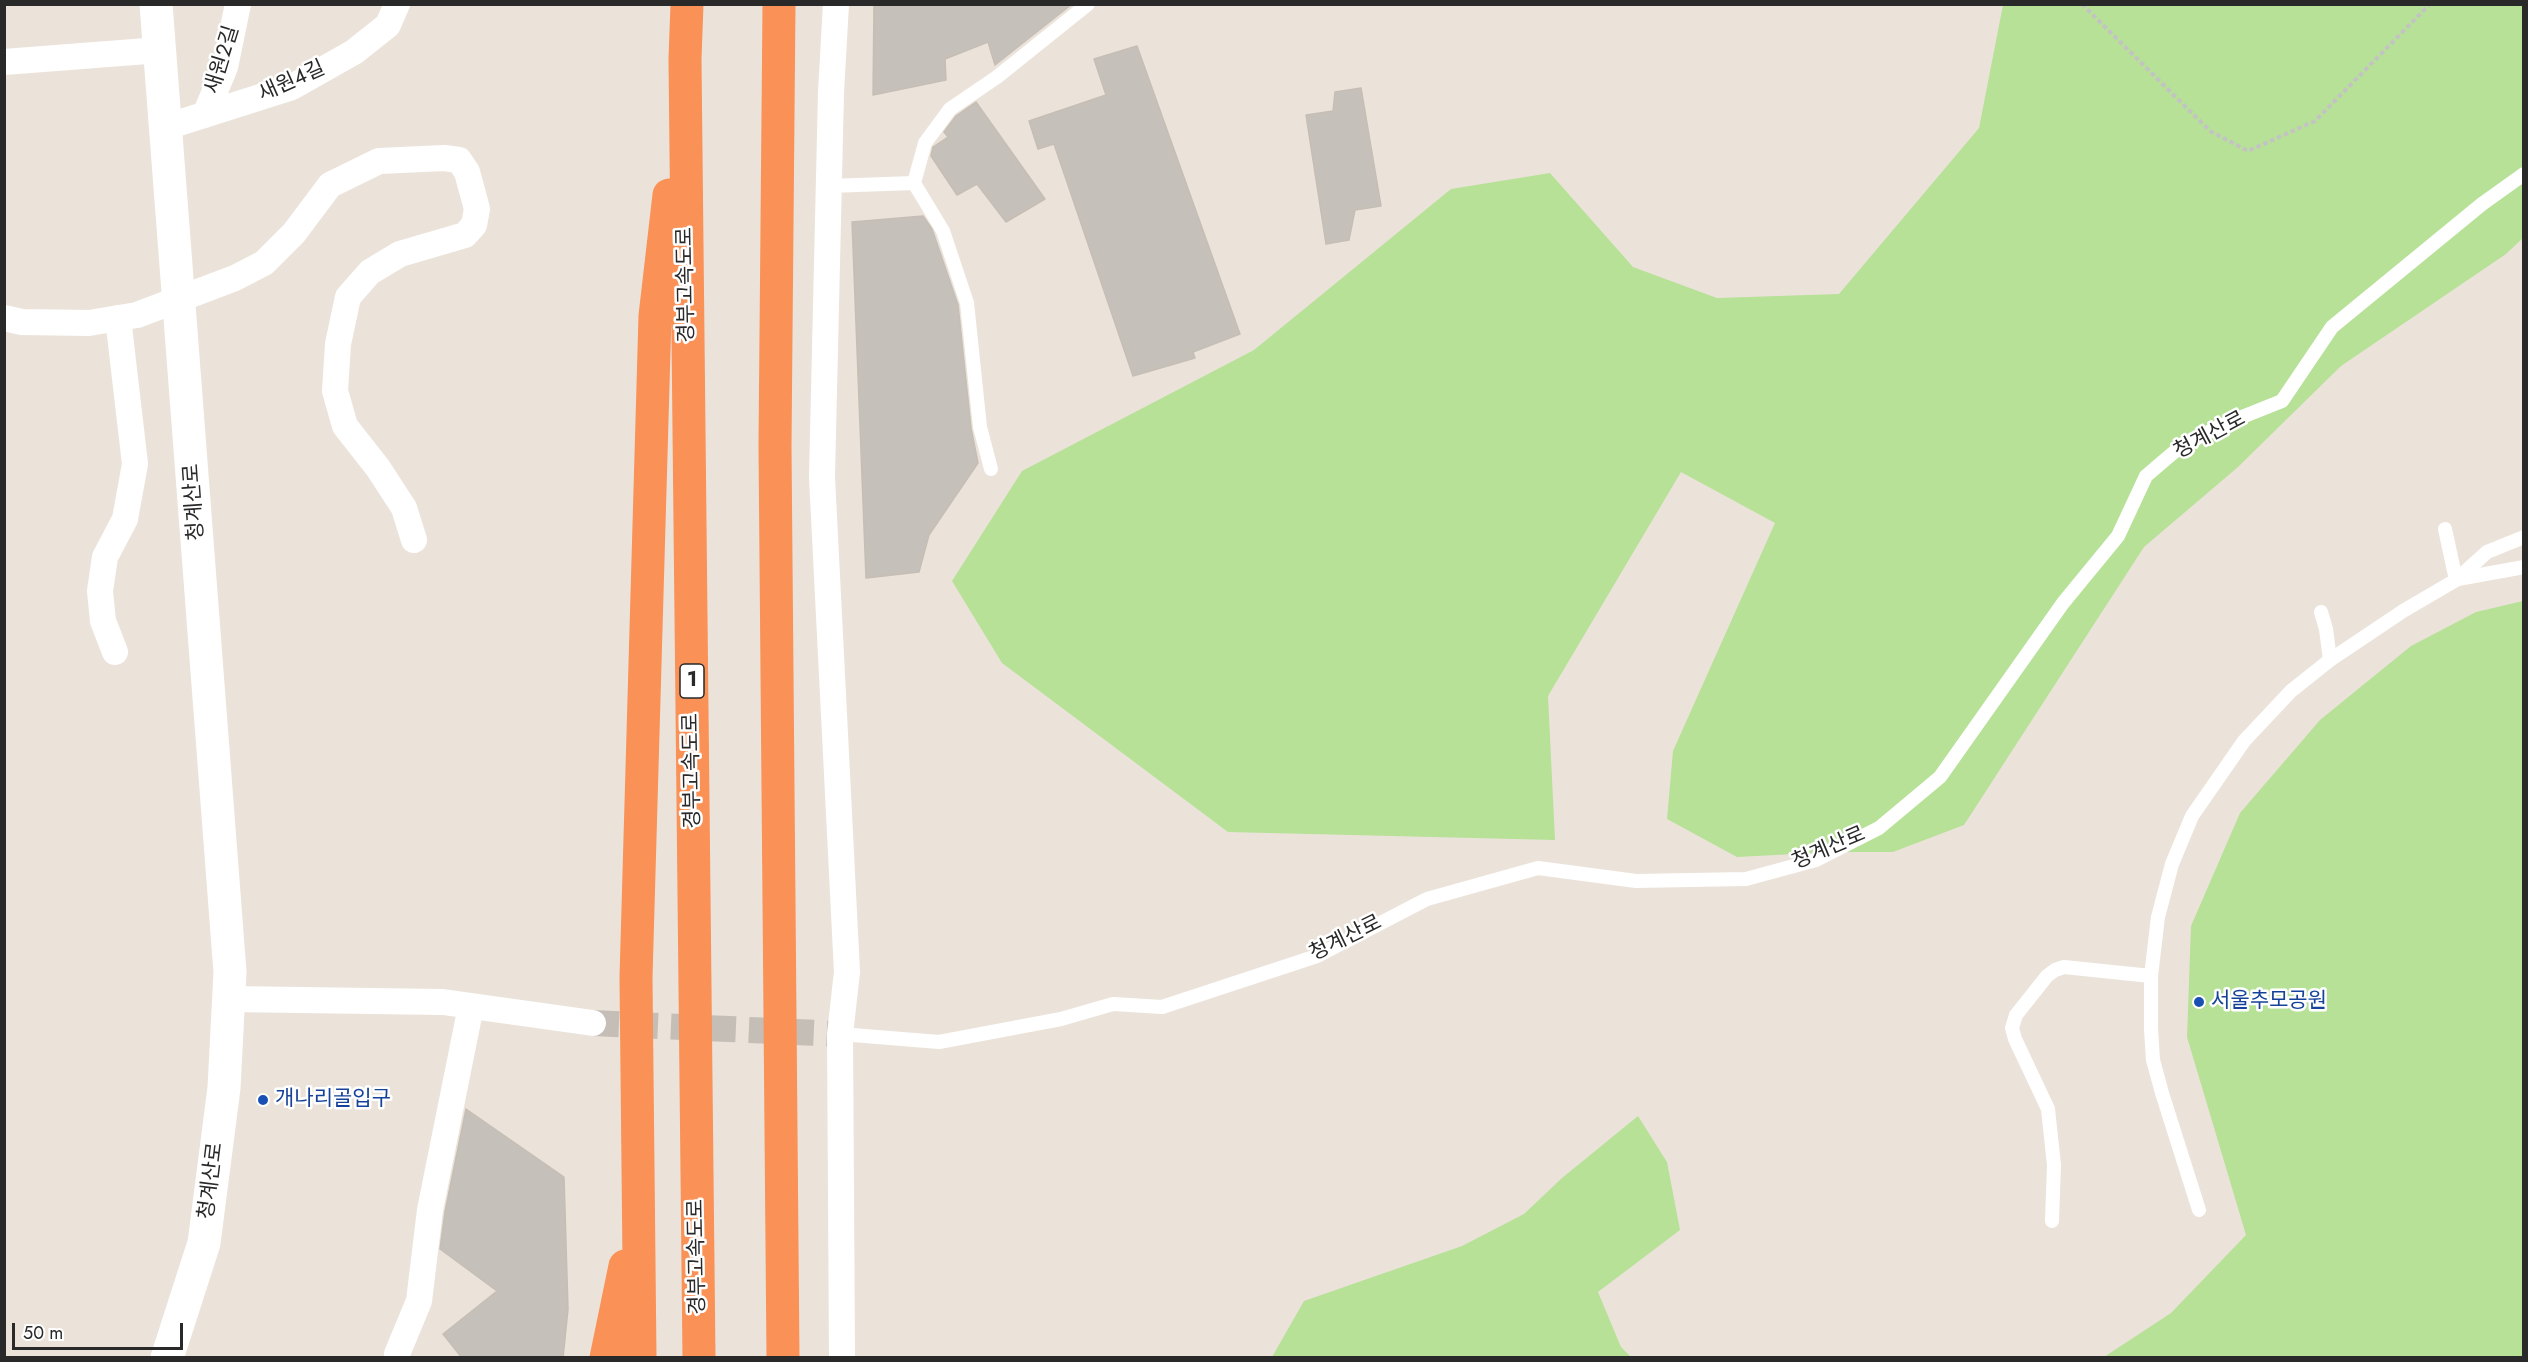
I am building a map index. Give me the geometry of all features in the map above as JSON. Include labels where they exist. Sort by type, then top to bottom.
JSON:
[{"type":"highway","name":"경부고속도로","points":[[687,4],[685,59],[699,1358]]},
{"type":"highway","points":[[779,4],[775,458],[783,1358]]},
{"type":"highway","points":[[640,1358],[636,977],[655,316],[685,59]]},
{"type":"highway","points":[[606,1358],[625,1270],[637,1060]]},
{"type":"main road","name":"청계산로","points":[[156,4],[230,972],[224,1088],[204,1243],[167,1358]]},
{"type":"street","name":"새원2길","points":[[205,115],[225,67],[238,4]]},
{"type":"street","name":"새원4길","points":[[166,127],[292,87],[354,52],[388,25],[397,4]]},
{"type":"street","points":[[836,4],[822,477],[847,972],[840,1034],[842,1358]]},
{"type":"street","points":[[4,62],[159,50]]},
{"type":"street","points":[[4,318],[22,322],[89,322],[137,315],[235,278],[264,263],[294,233],[330,185],[340,180],[380,161],[444,158],[459,160],[467,172],[477,209],[474,225],[465,235],[400,254],[370,272],[348,297],[338,344],[335,391],[345,426],[378,468],[404,508],[414,540]]},
{"type":"street","points":[[115,652],[103,621],[100,591],[105,557],[125,519],[135,464],[118,318]]},
{"type":"street","points":[[229,999],[443,1002],[593,1023]]},
{"type":"street","points":[[397,1354],[419,1301],[430,1210],[471,1006]]},
{"type":"lane","points":[[991,469],[980,427],[967,303],[943,231],[914,183],[926,143],[950,109],[997,78],[1088,4]]},
{"type":"lane","name":"청계산로","points":[[840,1034],[939,1042],[1060,1019],[1113,1004],[1162,1007],[1317,956],[1427,899],[1538,868],[1636,881],[1746,879],[1816,860],[1879,828],[1940,777],[2063,603],[2118,536],[2146,476],[2180,447],[2222,425],[2282,401],[2332,327],[2482,204],[2523,174]]},
{"type":"lane","points":[[829,186],[914,183]]},
{"type":"lane","points":[[2445,530],[2456,580]]},
{"type":"lane","points":[[2199,1209],[2153,1060],[2151,976],[2158,917],[2172,864],[2192,816],[2244,741],[2291,692],[2330,660],[2403,611],[2456,580],[2487,552],[2523,537]]},
{"type":"lane","points":[[2456,580],[2523,567]]},
{"type":"lane","points":[[2321,612],[2330,660]]},
{"type":"lane","points":[[2052,1221],[2054,1165],[2048,1109],[2015,1039],[2012,1028],[2016,1015],[2047,976],[2064,967],[2151,976]]},
{"type":"path","points":[[2082,4],[2210,131],[2248,151],[2315,121],[2430,4]]},
{"type":"green space","points":[[2003,5],[2523,5],[2523,238],[2506,254],[2341,366],[2238,467],[2144,547],[1964,825],[1893,852],[1833,852],[1737,857],[1667,819],[1673,751],[1775,523],[1681,472],[1548,696],[1555,840],[1228,832],[1002,663],[952,581],[1022,471],[1254,350],[1451,189],[1550,173],[1633,267],[1717,298],[1839,294],[1979,128]]},
{"type":"green space","points":[[2523,601],[2523,1357],[2104,1357],[2171,1313],[2246,1235],[2187,1037],[2191,926],[2240,813],[2320,720],[2411,646],[2476,612]]},
{"type":"green space","points":[[1638,1116],[1667,1162],[1680,1230],[1598,1292],[1621,1347],[1631,1357],[1272,1357],[1304,1301],[1462,1246],[1524,1214],[1562,1178]]},
{"type":"building","points":[[874,4],[1072,4],[995,65],[988,42],[945,59],[946,80],[873,95]]},
{"type":"building","points":[[1137,46],[1240,334],[1193,352],[1195,358],[1133,376],[1054,144],[1038,149],[1029,121],[1106,95],[1094,59]]},
{"type":"building","points":[[1361,88],[1381,206],[1355,210],[1349,240],[1326,244],[1306,115],[1333,111],[1335,92]]},
{"type":"building","points":[[976,102],[1045,199],[1006,222],[977,184],[957,195],[931,156],[933,147],[948,137],[944,132],[956,116]]},
{"type":"building","points":[[923,216],[932,229],[958,305],[971,428],[978,463],[929,535],[919,572],[866,578],[852,222]]},
{"type":"building","points":[[466,1109],[564,1177],[568,1309],[563,1358],[462,1358],[443,1334],[497,1291],[440,1249],[445,1212]]},
{"type":"tunnel","points":[[593,1023],[840,1034]]},
{"type":"place","name":"서울추모공원","points":[[2199,1002]]},
{"type":"place","name":"개나리골입구","points":[[263,1100]]}]
